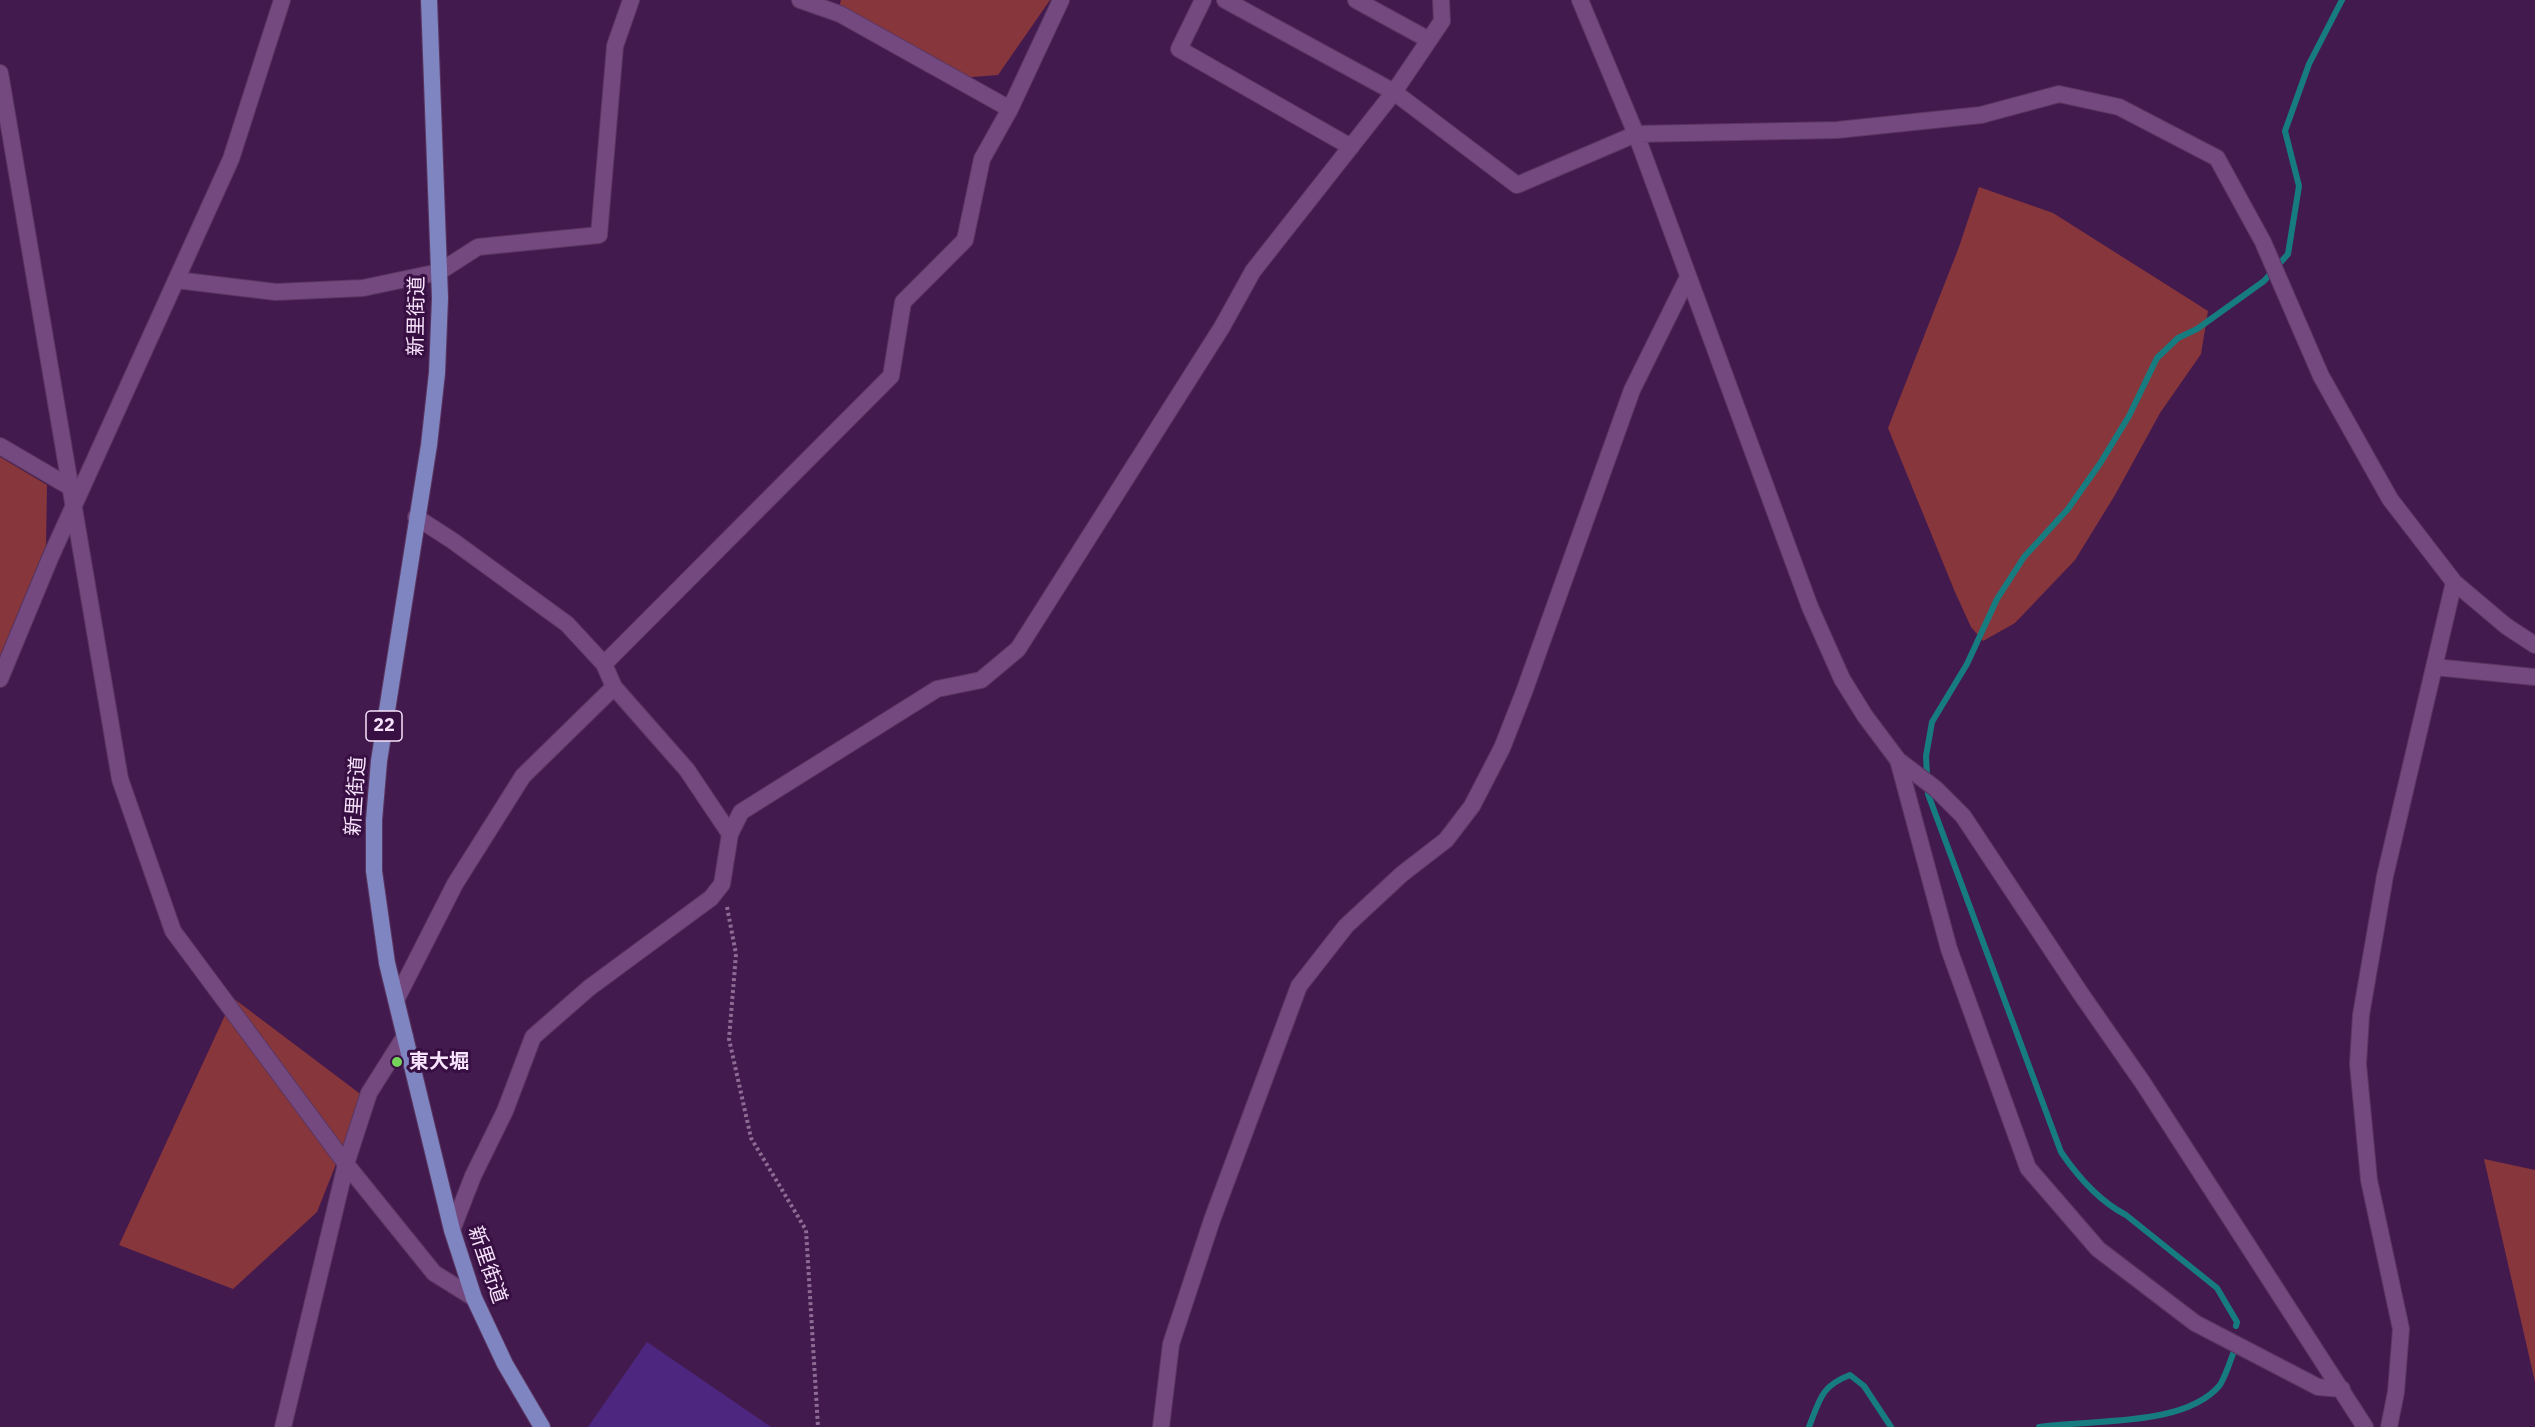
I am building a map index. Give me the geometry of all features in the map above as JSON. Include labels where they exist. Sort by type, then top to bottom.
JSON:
[{"type":"main road","name":"新里街道","points":[[429,0],[439,272],[437,373],[429,445],[379,761],[374,820],[374,872],[380,922],[396,1000],[452,1230],[474,1298],[505,1364],[542,1427]]},
{"type":"street","points":[[0,679],[73,507],[231,159],[282,0]]},
{"type":"street","points":[[176,280],[276,292],[363,288],[439,272],[478,247],[598,236],[615,46],[631,0]]},
{"type":"street","points":[[800,0],[840,14],[1010,109]]},
{"type":"street","points":[[604,664],[891,376],[903,302],[965,240],[982,159],[1010,109],[1061,0]]},
{"type":"street","points":[[1203,0],[1179,49],[1351,147]]},
{"type":"street","points":[[1225,0],[1394,92],[1517,185],[1636,134],[1837,130],[1981,115],[2059,94],[2119,107],[2217,158],[2269,256],[2321,376],[2390,499],[2454,582],[2506,626],[2535,645]]},
{"type":"street","points":[[1356,0],[1430,40]]},
{"type":"street","points":[[452,1230],[473,1176],[505,1111],[532,1037],[589,988],[711,898],[722,884],[730,834],[741,812],[938,689],[981,680],[1018,649],[1222,327],[1253,271],[1394,92],[1430,40],[1442,21],[1441,0]]},
{"type":"street","points":[[1580,0],[1636,134],[1687,279],[1810,607],[1842,679],[1898,760],[1936,789],[1963,816],[2143,1083],[2365,1427]]},
{"type":"street","points":[[0,73],[120,779],[173,931],[346,1164],[434,1273],[474,1298]]},
{"type":"street","points":[[1161,1427],[1171,1344],[1212,1220],[1299,986],[1346,926],[1402,874],[1446,840],[1473,806],[1502,748],[1524,692],[1632,390],[1687,279]]},
{"type":"street","points":[[0,446],[70,487]]},
{"type":"street","points":[[416,517],[453,541],[567,624],[604,664],[614,687],[687,770],[730,834]]},
{"type":"street","points":[[2390,1427],[2396,1392],[2401,1329],[2368,1180],[2358,1064],[2360,1025],[2385,876],[2454,582]]},
{"type":"street","points":[[2434,667],[2535,677]]},
{"type":"street","points":[[396,1000],[455,884],[523,776],[614,687]]},
{"type":"street","points":[[1898,760],[1949,949],[2028,1168],[2098,1249],[2195,1323],[2318,1387],[2342,1389]]},
{"type":"street","points":[[283,1427],[346,1164],[369,1093],[405,1036]]},
{"type":"path","points":[[722,884],[736,954],[729,1039],[751,1138],[806,1230],[818,1427]]},
{"type":"shaded area","points":[[841,0],[1050,0],[998,75],[945,79],[838,12]]},
{"type":"shaded area","points":[[1979,187],[2053,213],[2208,311],[2201,354],[2160,413],[2115,495],[2075,560],[2015,623],[1983,641],[1971,627],[1955,592],[1888,428],[1959,247]]},
{"type":"shaded area","points":[[0,457],[47,485],[46,545],[0,656]]},
{"type":"shaded area","points":[[233,998],[363,1096],[317,1212],[233,1289],[119,1245]]},
{"type":"shaded area","points":[[2484,1159],[2535,1170],[2535,1382]]},
{"type":"building","points":[[647,1342],[771,1427],[588,1427]]},
{"type":"waterway","points":[[2236,1326],[2237,1322],[2217,1288],[2126,1215],[2098,1196],[2061,1152],[1928,794],[1926,756],[1932,722],[1967,664],[1997,599],[2024,557],[2068,509],[2101,462],[2129,416],[2157,358],[2178,338],[2197,329],[2264,281],[2288,254],[2299,186],[2285,131],[2309,64],[2342,0]]},
{"type":"waterway","points":[[2039,1427],[2137,1419],[2185,1408],[2204,1399],[2220,1385],[2234,1351]]},
{"type":"waterway","points":[[1809,1427],[1819,1401],[1827,1389],[1850,1375],[1864,1386],[1891,1427]]},
{"type":"place","name":"東大堀","points":[[397,1062]]}]
